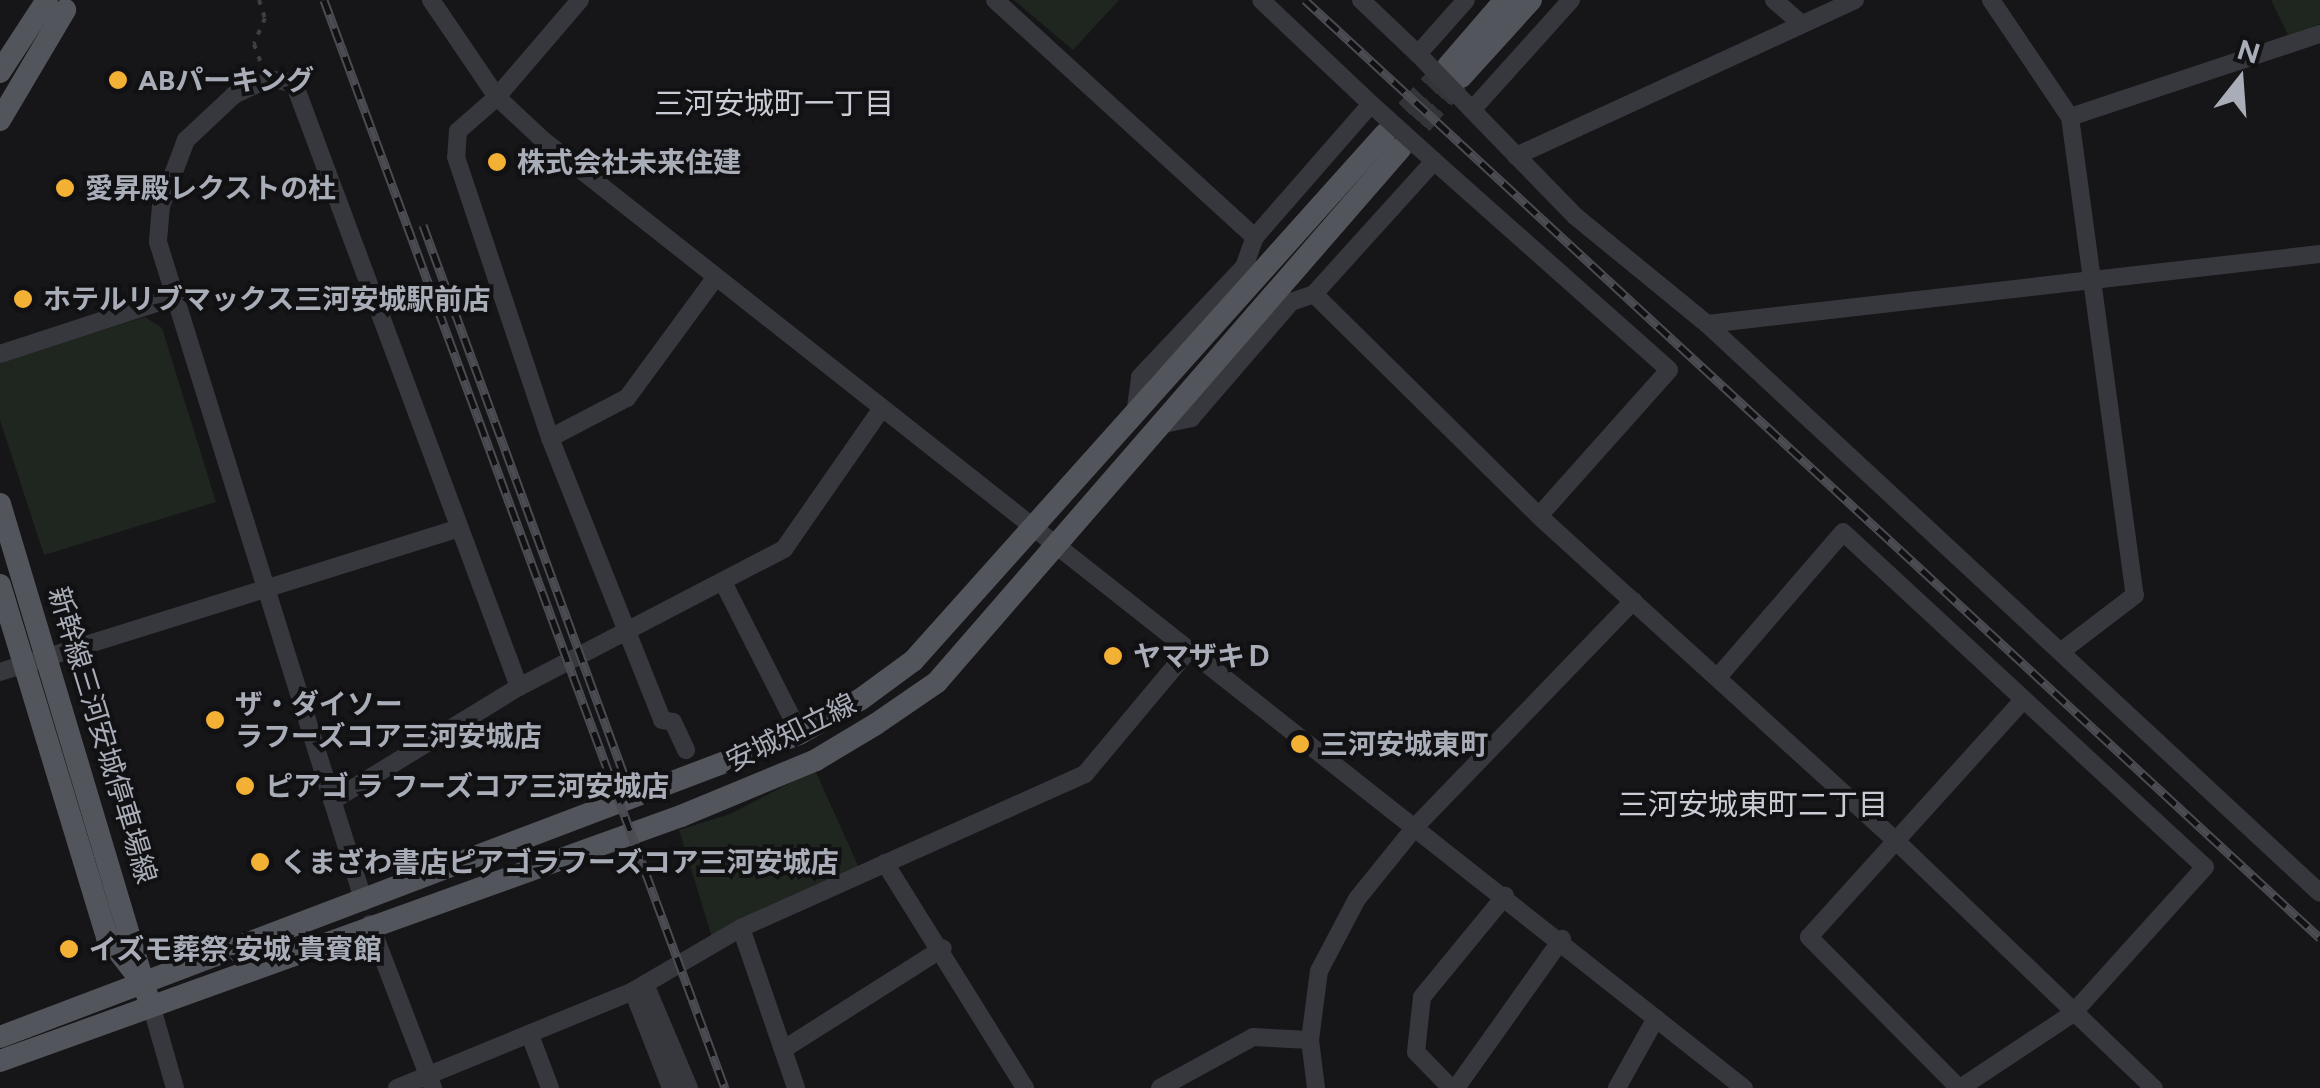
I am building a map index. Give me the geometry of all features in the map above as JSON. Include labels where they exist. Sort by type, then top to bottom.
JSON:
[{"type":"main road","points":[[1505,0],[1454,72],[1532,0]]},
{"type":"main road","points":[[0,72],[61,3]]},
{"type":"main road","points":[[0,120],[61,3]]},
{"type":"main road","name":"安城知立線","points":[[0,1038],[144,985],[367,913],[681,816],[816,760],[937,682],[1157,426],[1392,142],[1136,407],[913,661],[799,734],[367,913],[152,1008],[0,1061]]},
{"type":"main road","name":"新幹線三河安城停車場線","points":[[0,504],[152,1008]]},
{"type":"main road","name":"新幹線三河安城停車場線","points":[[0,585],[107,936],[144,985]]},
{"type":"street","points":[[432,0],[497,97],[715,278],[880,411],[1056,544],[1186,653],[1562,939],[1744,1088]]},
{"type":"street","points":[[580,0],[497,97],[458,131],[456,158],[550,438],[626,634],[662,720],[674,722],[686,750]]},
{"type":"street","points":[[996,0],[1255,236]]},
{"type":"street","points":[[1261,0],[1371,104],[1669,370],[1540,516]]},
{"type":"street","points":[[1361,0],[1575,216],[1708,324],[2320,893]]},
{"type":"street","points":[[1418,54],[1466,0]]},
{"type":"street","points":[[1472,110],[1571,0]]},
{"type":"street","points":[[1774,0],[1798,21]]},
{"type":"street","points":[[1516,156],[1798,21],[1855,0]]},
{"type":"street","points":[[1991,0],[2070,117],[2095,277],[2135,595],[2063,650]]},
{"type":"street","points":[[2070,117],[2320,34]]},
{"type":"street","points":[[430,1081],[367,913],[171,298],[158,242],[172,168],[206,117],[268,80],[294,83],[519,687]]},
{"type":"street","points":[[1136,407],[1140,377],[1244,267],[1255,236],[1371,104]]},
{"type":"street","points":[[1157,426],[1191,418],[1291,302],[1314,294],[1434,160]]},
{"type":"street","points":[[1708,324],[2320,254]]},
{"type":"street","points":[[550,438],[627,398],[715,278]]},
{"type":"street","points":[[1314,294],[1540,516],[1894,838],[2072,1014],[2154,1088]]},
{"type":"street","points":[[0,354],[171,298]]},
{"type":"street","points":[[332,801],[519,687],[784,549],[880,411]]},
{"type":"street","points":[[0,672],[459,528]]},
{"type":"street","points":[[1718,678],[1844,532],[2021,702],[2206,868],[2072,1014],[1960,1088],[1810,938],[1894,838],[2021,702]]},
{"type":"street","points":[[723,582],[793,720]]},
{"type":"street","points":[[1316,1088],[1310,1040],[1319,971],[1357,899],[1416,826],[1633,601]]},
{"type":"street","points":[[397,1088],[430,1081],[639,987],[741,928],[1084,774],[1186,653]]},
{"type":"street","points":[[885,863],[942,948],[1025,1088]]},
{"type":"street","points":[[1506,896],[1422,997],[1416,1052],[1454,1088],[1562,939]]},
{"type":"street","points":[[741,928],[796,1088]]},
{"type":"street","points":[[784,1049],[942,948]]},
{"type":"street","points":[[639,987],[671,1088]]},
{"type":"street","points":[[639,987],[690,1088]]},
{"type":"street","points":[[152,1008],[175,1088]]},
{"type":"street","points":[[1617,1088],[1656,1018]]},
{"type":"street","points":[[530,1035],[550,1088]]},
{"type":"street","points":[[1160,1088],[1253,1037],[1310,1040]]},
{"type":"path","points":[[259,0],[265,18],[254,44],[268,80]]},
{"type":"shaded area","points":[[1014,0],[1119,0],[1073,50]]},
{"type":"shaded area","points":[[2271,0],[2320,0],[2320,24],[2288,35]]},
{"type":"shaded area","points":[[145,317],[162,328],[216,502],[44,555],[0,420],[0,362]]},
{"type":"shaded area","points":[[815,770],[859,868],[712,937],[679,830],[730,814]]},
{"type":"tunnel","points":[[1384,135],[1448,66]]},
{"type":"tunnel","points":[[1400,149],[1461,77]]},
{"type":"railway","points":[[324,0],[725,1088]]},
{"type":"railway","points":[[1305,0],[2320,938]]},
{"type":"railway","points":[[423,225],[634,802]]},
{"type":"place","name":"ABパーキング","points":[[118,80]]},
{"type":"place","name":"株式会社未来住建","points":[[497,162]]},
{"type":"place","name":"愛昇殿レクストの杜","points":[[65,188]]},
{"type":"place","name":"ホテルリブマックス三河安城駅前店","points":[[23,299]]},
{"type":"place","name":"ヤマザキＤ","points":[[1113,656]]},
{"type":"place","name":"ザ・ダイソー ラフーズコア三河安城店","points":[[215,720]]},
{"type":"place","name":"三河安城東町","points":[[1300,744]]},
{"type":"place","name":"ピアゴ ラ フーズコア三河安城店","points":[[245,786]]},
{"type":"place","name":"くまざわ書店ピアゴラフーズコア三河安城店","points":[[260,862]]},
{"type":"place","name":"イズモ葬祭 安城 貴賓館","points":[[69,949]]},
{"type":"district","name":"三河安城町一丁目","points":[[774,104]]},
{"type":"district","name":"三河安城東町二丁目","points":[[1753,805]]}]
